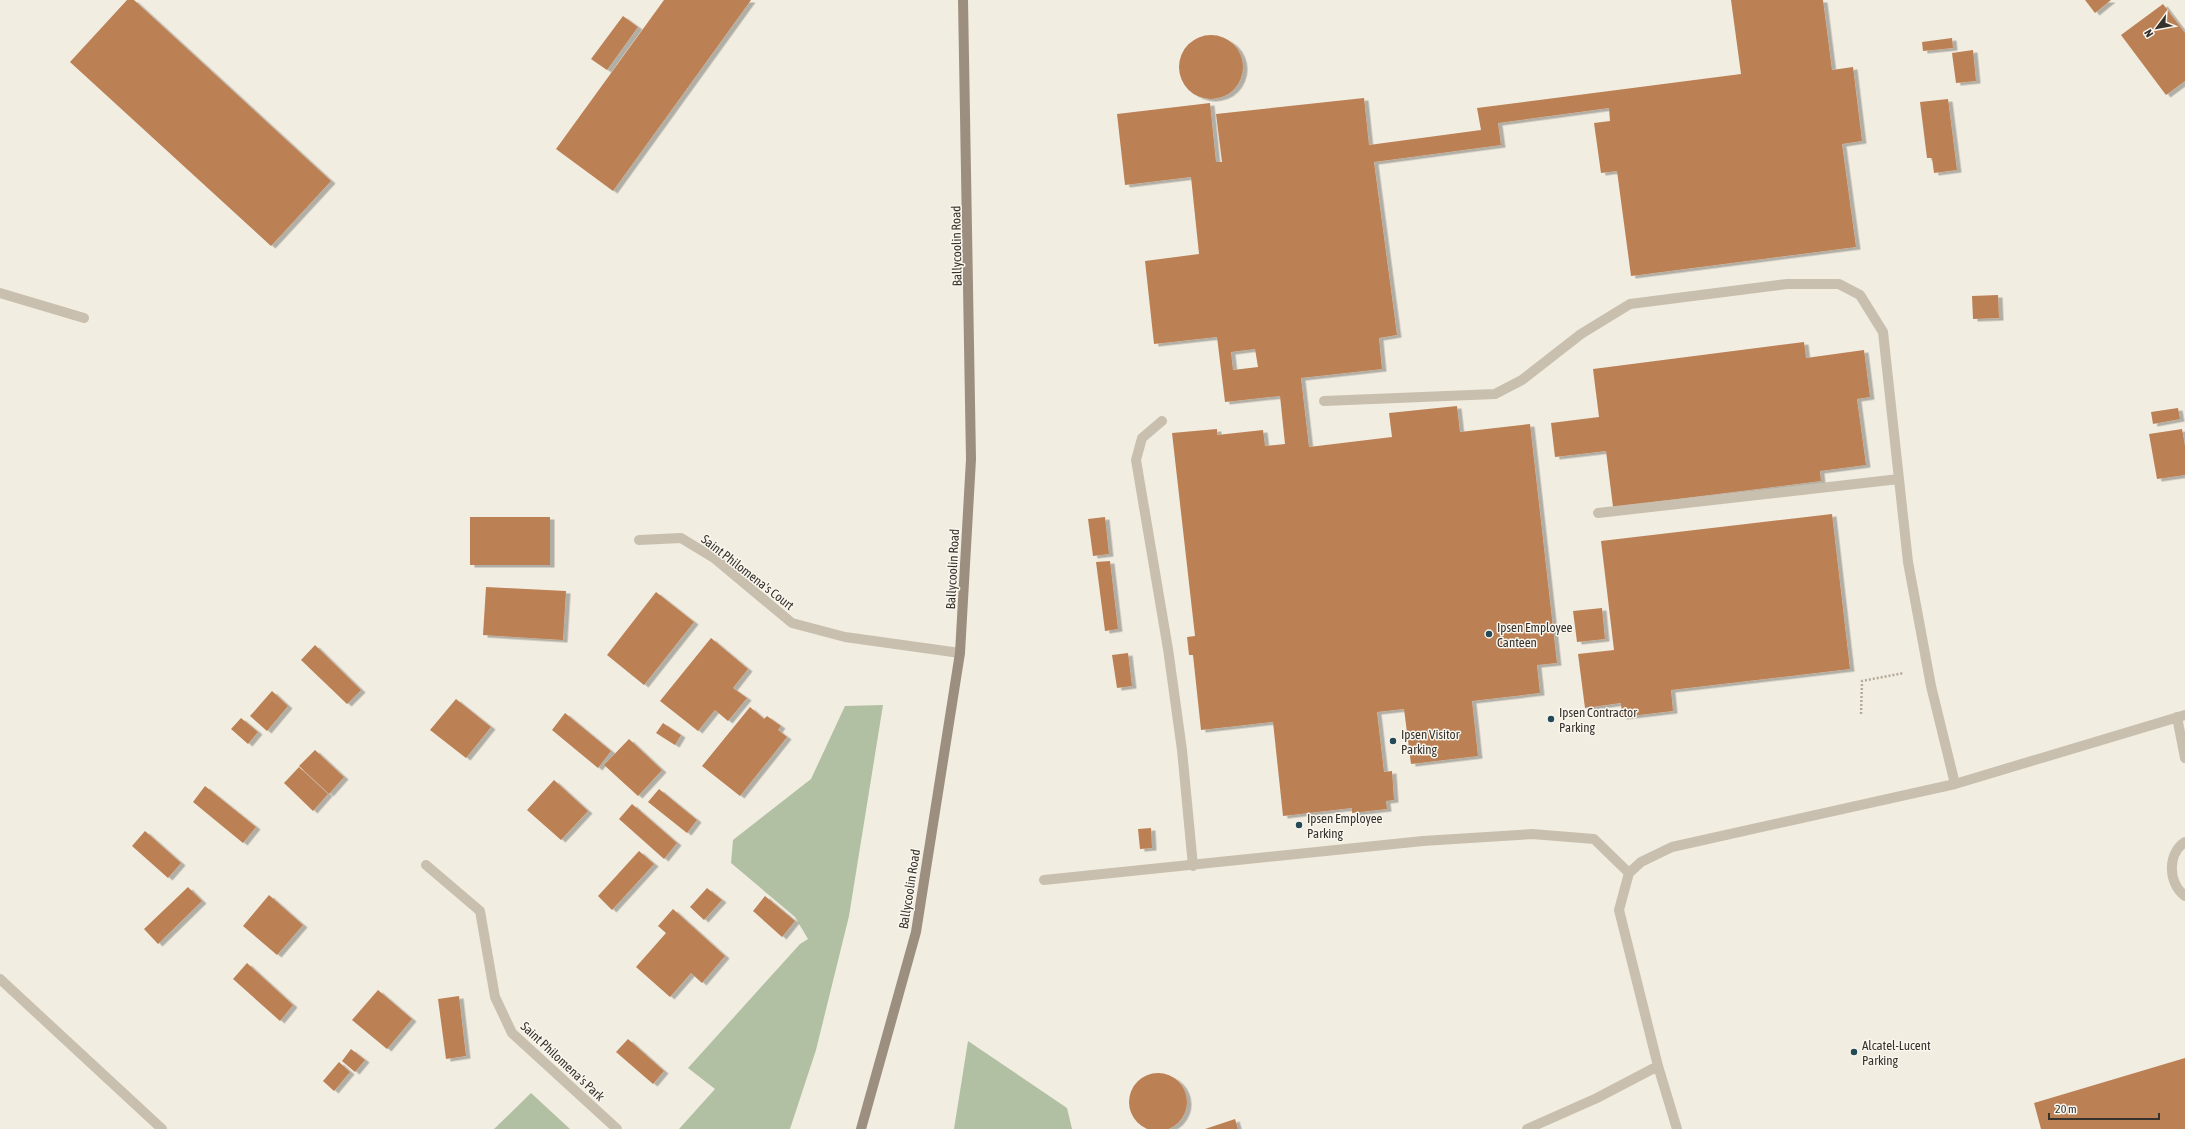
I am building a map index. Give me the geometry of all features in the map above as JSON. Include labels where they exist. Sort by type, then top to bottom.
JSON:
[{"type":"main road","name":"Ballycoolin Road","points":[[861,1129],[916,932],[960,653],[972,460],[963,0]]},
{"type":"street","points":[[1324,401],[1495,394],[1522,380],[1581,334],[1630,304],[1787,284],[1839,284],[1860,295],[1883,332],[1908,562],[1926,665],[1955,784]]},
{"type":"street","points":[[0,293],[84,318]]},
{"type":"street","points":[[1162,421],[1142,438],[1136,460],[1177,711],[1193,866]]},
{"type":"street","points":[[1598,513],[1899,479]]},
{"type":"street","name":"Saint Philomena's Court","points":[[639,540],[681,538],[714,558],[792,623],[846,637],[960,653]]},
{"type":"street","points":[[1677,1129],[1658,1066],[1619,910],[1629,873],[1641,862],[1672,847],[1955,784],[2181,716],[2185,758]]},
{"type":"street","points":[[1044,880],[1193,866],[1423,841],[1532,834],[1594,839],[1629,873]]},
{"type":"street","points":[[2185,842],[2176,852],[2172,862],[2175,884],[2185,896]]},
{"type":"street","name":"Saint Philomena's Park","points":[[426,865],[480,911],[495,997],[512,1033],[617,1129]]},
{"type":"street","points":[[0,979],[162,1129]]},
{"type":"street","points":[[1527,1129],[1597,1098],[1658,1066]]},
{"type":"path","points":[[1862,714],[1862,681],[1897,675],[1926,665]]},
{"type":"green space","points":[[883,705],[849,916],[816,1050],[790,1129],[679,1129],[715,1089],[688,1068],[800,944],[808,939],[795,917],[731,863],[733,840],[811,779],[845,706]]},
{"type":"green space","points":[[968,1041],[1067,1108],[1072,1129],[954,1129]]},
{"type":"green space","points":[[531,1093],[570,1129],[494,1129]]},
{"type":"building","points":[[127,0],[134,0],[331,181],[271,246],[70,62]]},
{"type":"building","points":[[664,0],[751,0],[613,191],[556,149]]},
{"type":"building","points":[[1731,0],[1823,0],[1832,70],[1853,67],[1862,141],[1842,144],[1856,247],[1631,276],[1617,171],[1601,173],[1594,123],[1610,121],[1609,108],[1498,123],[1501,145],[1374,162],[1397,335],[1379,338],[1382,369],[1301,378],[1309,447],[1392,437],[1389,413],[1457,406],[1460,432],[1530,424],[1557,663],[1537,665],[1540,693],[1472,701],[1478,756],[1411,764],[1404,709],[1377,712],[1384,772],[1392,771],[1394,800],[1386,801],[1387,809],[1352,813],[1352,808],[1283,816],[1273,722],[1201,730],[1193,655],[1189,655],[1187,637],[1195,636],[1172,433],[1217,429],[1217,435],[1263,430],[1265,446],[1285,444],[1280,396],[1225,402],[1217,337],[1154,344],[1145,261],[1199,254],[1191,177],[1125,185],[1117,114],[1210,103],[1216,162],[1222,162],[1216,114],[1364,98],[1369,145],[1481,130],[1477,108],[1741,74]],"holes":[[[1255,349],[1258,367],[1233,370],[1231,352]]]},
{"type":"building","points":[[2085,0],[2111,0],[2095,13]]},
{"type":"building","points":[[2163,4],[2185,33],[2185,81],[2166,95],[2121,35]]},
{"type":"building","points":[[623,16],[638,27],[607,70],[591,59]]},
{"type":"building","points":[[1211,35],[1223,37],[1234,44],[1241,55],[1243,67],[1241,79],[1234,90],[1223,97],[1211,99],[1199,97],[1188,90],[1181,79],[1179,67],[1181,55],[1188,44],[1199,37]]},
{"type":"building","points":[[1952,38],[1953,48],[1923,51],[1922,42]]},
{"type":"building","points":[[1973,50],[1976,81],[1956,83],[1952,53]]},
{"type":"building","points":[[1948,99],[1957,170],[1934,173],[1932,158],[1927,158],[1920,102]]},
{"type":"building","points":[[1998,295],[1999,318],[1973,319],[1972,296]]},
{"type":"building","points":[[1804,342],[1806,358],[1864,350],[1870,397],[1857,399],[1866,465],[1820,471],[1821,481],[1613,507],[1606,451],[1555,457],[1551,423],[1599,417],[1593,369]]},
{"type":"building","points":[[2178,408],[2180,419],[2153,424],[2151,412]]},
{"type":"building","points":[[2182,429],[2185,446],[2185,475],[2157,479],[2149,434]]},
{"type":"building","points":[[1832,514],[1850,669],[1671,690],[1673,711],[1622,717],[1621,703],[1585,708],[1578,654],[1614,650],[1601,541]]},
{"type":"building","points":[[470,517],[550,517],[550,565],[470,565]]},
{"type":"building","points":[[1105,517],[1109,554],[1093,556],[1088,519]]},
{"type":"building","points":[[1110,561],[1118,629],[1105,631],[1096,562]]},
{"type":"building","points":[[486,587],[566,591],[563,640],[483,635]]},
{"type":"building","points":[[656,592],[694,622],[644,685],[607,655]]},
{"type":"building","points":[[1602,608],[1605,639],[1577,642],[1573,611]]},
{"type":"building","points":[[711,638],[748,669],[733,688],[747,698],[728,721],[715,710],[698,731],[660,701]]},
{"type":"building","points":[[315,645],[361,690],[347,704],[301,660]]},
{"type":"building","points":[[1128,653],[1132,686],[1117,688],[1112,655]]},
{"type":"building","points":[[272,691],[288,706],[267,731],[250,716]]},
{"type":"building","points":[[456,699],[491,727],[466,758],[430,730]]},
{"type":"building","points":[[750,707],[764,719],[767,716],[781,726],[778,730],[787,737],[740,796],[702,766]]},
{"type":"building","points":[[565,713],[611,751],[598,768],[552,730]]},
{"type":"building","points":[[241,718],[258,732],[248,744],[231,729]]},
{"type":"building","points":[[663,723],[681,735],[675,745],[656,733]]},
{"type":"building","points":[[629,739],[662,770],[638,796],[604,765]]},
{"type":"building","points":[[315,750],[344,777],[329,794],[299,766]]},
{"type":"building","points":[[299,767],[328,794],[313,811],[284,783]]},
{"type":"building","points":[[554,780],[588,811],[561,840],[527,810]]},
{"type":"building","points":[[205,786],[256,827],[243,843],[193,802]]},
{"type":"building","points":[[659,789],[697,820],[687,833],[648,802]]},
{"type":"building","points":[[632,804],[677,843],[664,859],[619,819]]},
{"type":"building","points":[[1151,828],[1152,848],[1140,849],[1138,829]]},
{"type":"building","points":[[145,831],[181,863],[168,878],[132,846]]},
{"type":"building","points":[[639,851],[654,864],[612,910],[598,896]]},
{"type":"building","points":[[188,887],[202,901],[158,944],[144,929]]},
{"type":"building","points":[[707,888],[722,900],[704,920],[690,907]]},
{"type":"building","points":[[269,895],[303,925],[277,955],[243,926]]},
{"type":"building","points":[[765,896],[795,921],[782,937],[753,911]]},
{"type":"building","points":[[673,909],[725,956],[702,983],[691,973],[670,997],[636,967],[666,933],[658,926]]},
{"type":"building","points":[[247,963],[293,1005],[280,1021],[233,979]]},
{"type":"building","points":[[378,990],[412,1019],[387,1049],[352,1020]]},
{"type":"building","points":[[459,996],[466,1056],[446,1059],[438,999]]},
{"type":"building","points":[[628,1039],[664,1071],[653,1084],[616,1052]]},
{"type":"building","points":[[351,1049],[365,1060],[355,1072],[342,1061]]},
{"type":"building","points":[[2185,1058],[2185,1129],[2041,1129],[2034,1103]]},
{"type":"building","points":[[339,1062],[350,1072],[334,1091],[323,1081]]},
{"type":"building","points":[[1152,1073],[1164,1073],[1179,1081],[1187,1096],[1187,1108],[1179,1123],[1164,1131],[1152,1131],[1137,1123],[1129,1108],[1129,1096],[1137,1081]]},
{"type":"building","points":[[1235,1119],[1238,1129],[1205,1129]]},
{"type":"place","name":"Ipsen Employee Canteen","points":[[1489,634]]},
{"type":"place","name":"Ipsen Contractor Parking","points":[[1551,719]]},
{"type":"place","name":"Ipsen Visitor Parking","points":[[1393,741]]},
{"type":"place","name":"Ipsen Employee Parking","points":[[1299,825]]},
{"type":"place","name":"Alcatel-Lucent Parking","points":[[1854,1052]]}]
